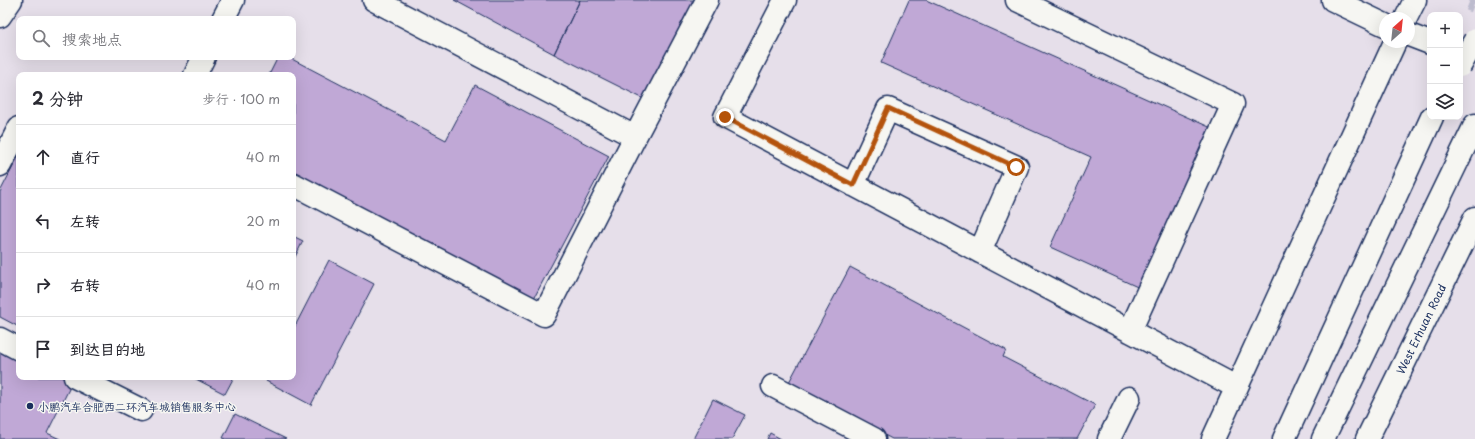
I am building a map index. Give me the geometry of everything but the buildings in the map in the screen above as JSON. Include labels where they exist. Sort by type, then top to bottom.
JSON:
[{"type":"main road","points":[[0,16],[11,0]]},
{"type":"main road","points":[[225,16],[233,0]]},
{"type":"main road","points":[[374,0],[635,137]]},
{"type":"main road","points":[[296,186],[544,315],[707,0]]},
{"type":"main road","points":[[785,0],[725,117],[1236,388]]},
{"type":"main road","points":[[1017,0],[1233,104],[1130,331]]},
{"type":"main road","points":[[1333,0],[1379,21]]},
{"type":"main road","points":[[1409,12],[1414,0]]},
{"type":"main road","points":[[1415,37],[1427,42]]},
{"type":"main road","points":[[1463,61],[1475,40]]},
{"type":"main road","points":[[1213,439],[1391,48]]},
{"type":"main road","points":[[1463,55],[1475,60]]},
{"type":"main road","points":[[196,72],[202,60]]},
{"type":"main road","points":[[853,185],[888,108],[1016,167],[980,252]]},
{"type":"main road","points":[[1284,439],[1431,120]]},
{"type":"main road","points":[[1323,439],[1475,125]]},
{"type":"main road","points":[[0,165],[16,134]]},
{"type":"main road","name":"West Erhuan Road","points":[[1367,439],[1475,218]]},
{"type":"main road","points":[[0,339],[16,347]]},
{"type":"main road","points":[[81,380],[141,410]]},
{"type":"main road","points":[[773,386],[874,439]]},
{"type":"main road","points":[[1109,439],[1129,398]]},
{"type":"tunnel","points":[[1470,0],[1475,2]]},
{"type":"place","name":"小鹏汽车合肥西二环汽车城销售服务中心","points":[[30,406]]},
{"type":"route","points":[[725,117],[853,185],[888,108],[1016,167]]}]
